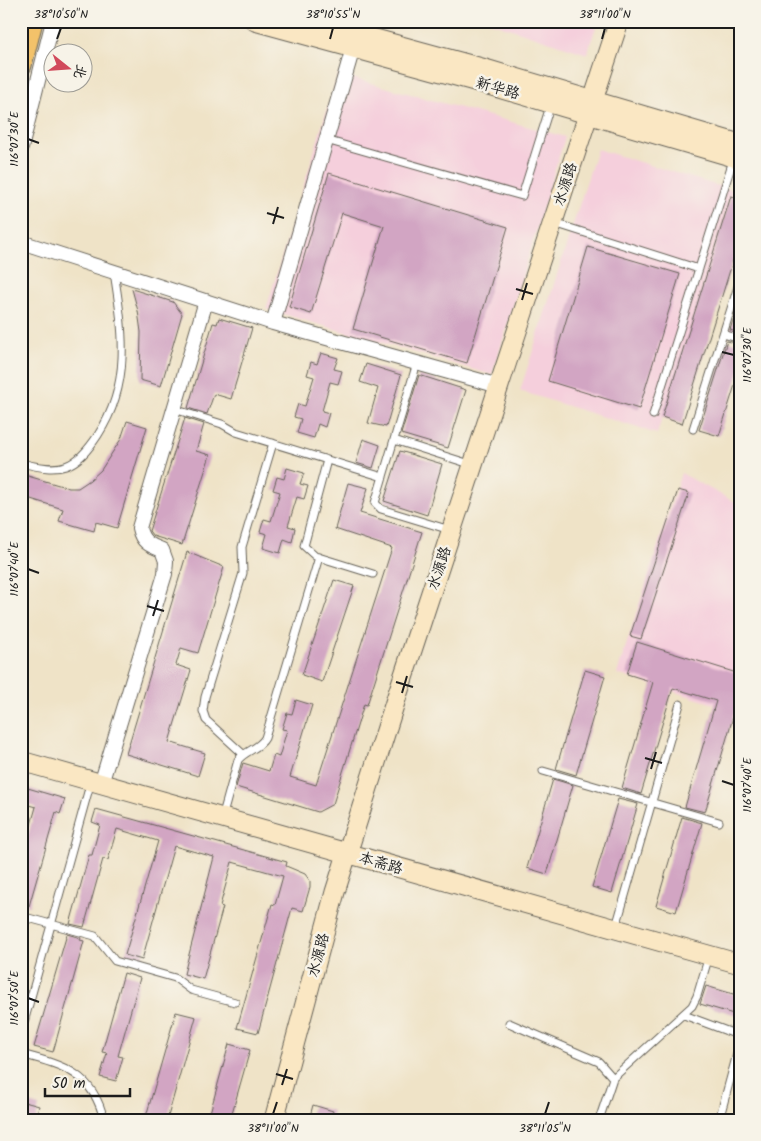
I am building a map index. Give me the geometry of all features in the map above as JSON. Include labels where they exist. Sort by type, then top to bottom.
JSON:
[{"type":"main road","points":[[21,65],[32,21]]},
{"type":"street","points":[[21,148],[53,21]]},
{"type":"street","name":"新华路","points":[[256,21],[551,103],[591,107]]},
{"type":"street","name":"新华路","points":[[309,21],[738,153]]},
{"type":"street","name":"水源路","points":[[274,1120],[347,853],[619,21]]},
{"type":"street","points":[[273,323],[353,48]]},
{"type":"street","points":[[21,242],[273,323],[499,386]]},
{"type":"street","points":[[96,782],[165,574],[166,561],[162,550],[148,545],[141,539],[139,528],[206,301]]},
{"type":"street","name":"本斋路","points":[[21,761],[740,964]]},
{"type":"lane","points":[[326,140],[522,196],[551,103]]},
{"type":"lane","points":[[653,415],[738,153]]},
{"type":"lane","points":[[552,223],[699,269]]},
{"type":"lane","points":[[21,463],[52,469],[75,464],[87,453],[111,411],[122,362],[123,328],[114,272]]},
{"type":"lane","points":[[693,429],[740,280]]},
{"type":"lane","points":[[723,334],[740,339]]},
{"type":"lane","points":[[417,363],[375,503],[380,509],[452,530]]},
{"type":"lane","points":[[174,409],[222,424],[236,432],[383,477]]},
{"type":"lane","points":[[394,440],[473,465]]},
{"type":"lane","points":[[243,754],[206,720],[203,710],[205,697],[243,573],[242,547],[273,443]]},
{"type":"lane","points":[[327,460],[304,541],[308,552],[373,574]]},
{"type":"lane","points":[[222,818],[236,766],[243,754],[262,744],[265,738],[319,557]]},
{"type":"lane","points":[[615,929],[680,704]]},
{"type":"lane","points":[[543,770],[719,822]]},
{"type":"lane","points":[[21,1033],[51,924],[96,782]]},
{"type":"lane","points":[[21,916],[95,936],[115,961],[175,978],[191,990],[235,1002]]},
{"type":"lane","points":[[599,1120],[612,1078],[684,1016],[697,996],[709,956]]},
{"type":"lane","points":[[684,1016],[735,1034],[740,1043],[719,1120]]},
{"type":"lane","points":[[509,1023],[599,1062],[612,1078]]},
{"type":"lane","points":[[21,1054],[63,1066],[77,1074],[92,1093],[104,1120]]},
{"type":"shaded area","points":[[487,21],[598,21],[587,54]]},
{"type":"shaded area","points":[[338,74],[565,137],[492,375],[266,309]]},
{"type":"shaded area","points":[[597,149],[732,190],[657,434],[520,391]]},
{"type":"shaded area","points":[[681,473],[740,505],[740,712],[617,674]]},
{"type":"building","points":[[329,173],[508,227],[467,363],[353,329],[384,226],[342,213],[311,314],[289,307]]},
{"type":"building","points":[[731,196],[740,198],[740,238],[682,424],[662,417]]},
{"type":"building","points":[[588,247],[680,274],[639,409],[548,381]]},
{"type":"building","points":[[132,289],[173,302],[182,314],[161,386],[140,380],[141,332]]},
{"type":"building","points":[[738,304],[740,304],[740,333],[730,330]]},
{"type":"building","points":[[219,318],[252,328],[231,399],[214,394],[207,414],[188,408],[213,323],[217,324]]},
{"type":"building","points":[[727,341],[740,344],[740,369],[719,436],[699,430]]},
{"type":"building","points":[[321,353],[338,358],[334,369],[342,371],[338,384],[330,382],[322,411],[329,413],[325,427],[318,424],[314,438],[297,433],[301,419],[294,417],[298,404],[305,406],[314,377],[307,375],[311,362],[317,364]]},
{"type":"building","points":[[366,364],[401,375],[386,427],[368,423],[378,388],[360,382]]},
{"type":"building","points":[[419,375],[466,390],[448,448],[401,434]]},
{"type":"building","points":[[185,418],[204,424],[196,451],[210,455],[182,545],[153,536],[149,531]]},
{"type":"building","points":[[127,421],[147,427],[117,528],[96,522],[94,531],[59,521],[63,509],[21,496],[21,474],[69,488],[78,488],[90,480],[101,470],[121,439]]},
{"type":"building","points":[[363,439],[380,445],[373,468],[356,463]]},
{"type":"building","points":[[400,451],[442,464],[427,515],[384,501]]},
{"type":"building","points":[[287,468],[304,473],[300,484],[308,486],[304,499],[297,497],[288,526],[295,528],[292,542],[284,539],[280,553],[263,548],[267,534],[260,532],[264,519],[271,521],[280,492],[273,490],[277,477],[284,479]]},
{"type":"building","points":[[348,483],[368,488],[360,513],[422,532],[367,705],[364,704],[333,804],[318,812],[236,787],[243,763],[269,771],[274,755],[279,757],[287,730],[282,729],[287,713],[292,714],[296,700],[312,705],[290,777],[316,785],[392,548],[335,529]]},
{"type":"building","points":[[678,490],[689,493],[641,639],[630,636]]},
{"type":"building","points":[[187,552],[224,567],[198,653],[181,648],[176,665],[191,670],[169,742],[205,753],[198,776],[126,754]]},
{"type":"building","points":[[334,580],[354,586],[322,682],[302,675]]},
{"type":"building","points":[[637,642],[740,674],[740,708],[736,707],[705,812],[685,807],[716,701],[673,688],[641,794],[622,788],[653,682],[627,674]]},
{"type":"building","points":[[585,670],[605,676],[576,775],[556,769]]},
{"type":"building","points":[[553,779],[573,785],[547,874],[527,868]]},
{"type":"building","points":[[21,786],[65,799],[60,814],[56,812],[29,906],[21,904],[21,860],[36,807],[21,803]]},
{"type":"building","points":[[618,799],[638,804],[612,893],[592,887]]},
{"type":"building","points":[[96,809],[287,862],[286,866],[305,874],[310,881],[310,887],[303,911],[292,908],[258,1033],[237,1028],[272,904],[275,905],[283,876],[232,862],[220,906],[223,907],[203,979],[184,974],[214,857],[174,846],[142,960],[125,955],[158,841],[117,829],[108,860],[103,859],[84,927],[70,924],[89,855],[92,855],[100,825],[92,822]]},
{"type":"building","points":[[682,817],[702,823],[676,912],[656,906]]},
{"type":"building","points":[[67,934],[81,938],[80,940],[84,941],[53,1052],[34,1047]]},
{"type":"building","points":[[124,973],[140,978],[118,1056],[123,1057],[116,1081],[100,1077],[107,1053],[102,1052]]},
{"type":"building","points":[[706,986],[740,996],[740,1016],[700,1004]]},
{"type":"building","points":[[176,1012],[196,1017],[167,1120],[145,1120]]},
{"type":"building","points":[[229,1044],[250,1050],[230,1120],[208,1120]]},
{"type":"building","points":[[21,1101],[39,1106],[36,1120],[21,1120]]},
{"type":"building","points":[[313,1105],[333,1111],[330,1120],[309,1120]]}]
